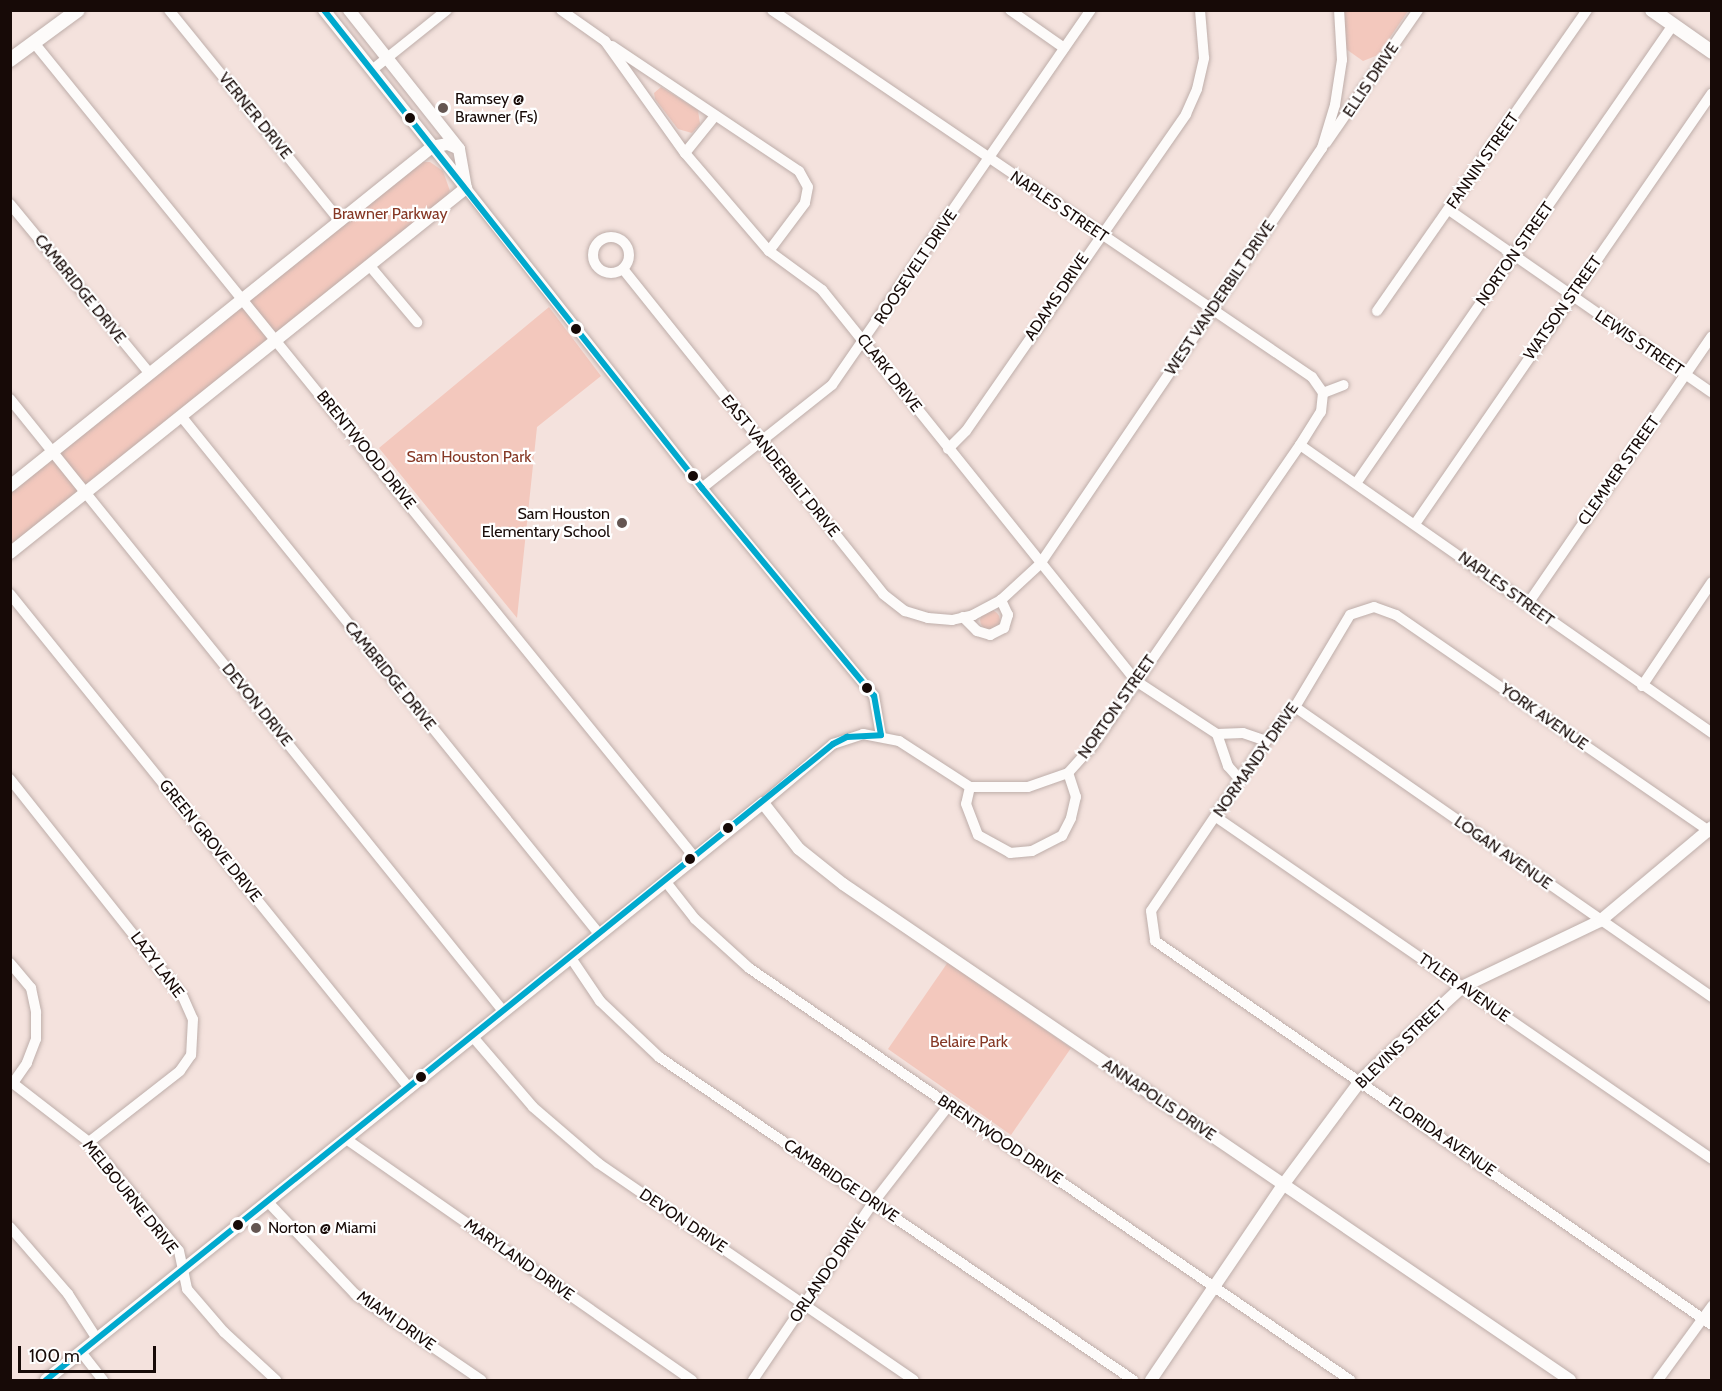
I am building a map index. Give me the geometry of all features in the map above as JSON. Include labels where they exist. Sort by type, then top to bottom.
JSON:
[{"type":"main road","points":[[10,60],[36,44],[78,10]]},
{"type":"main road","points":[[1658,12],[1712,51]]},
{"type":"street","name":"VERNER DRIVE","points":[[169,10],[340,221]]},
{"type":"street","points":[[324,10],[702,488],[874,696],[881,735]]},
{"type":"street","points":[[349,10],[459,149],[466,188]]},
{"type":"street","points":[[372,70],[447,10]]},
{"type":"street","name":"CLARK DRIVE","points":[[561,10],[605,41],[685,153],[769,251],[822,290],[1136,681],[1217,734]]},
{"type":"street","name":"NAPLES STREET","points":[[772,10],[1210,311],[1312,377],[1323,393]]},
{"type":"street","points":[[1010,10],[1064,48]]},
{"type":"street","name":"ROOSEVELT DRIVE","points":[[702,488],[832,385],[865,341],[1091,10]]},
{"type":"street","name":"ADAMS DRIVE","points":[[948,449],[966,431],[1190,106],[1204,58],[1200,10]]},
{"type":"street","name":"WEST VANDERBILT DRIVE","points":[[1040,564],[1322,148],[1335,105],[1342,60],[1339,10]]},
{"type":"street","name":"ELLIS DRIVE","points":[[1322,148],[1418,10]]},
{"type":"street","name":"FANNIN STREET","points":[[1377,311],[1587,10]]},
{"type":"street","name":"NORTON STREET","points":[[1357,482],[1673,25]]},
{"type":"street","points":[[605,41],[799,171],[808,187],[805,203],[769,251]]},
{"type":"street","name":"BRENTWOOD DRIVE","points":[[36,44],[244,298],[695,858]]},
{"type":"street","name":"WATSON STREET","points":[[1415,524],[1712,93]]},
{"type":"street","points":[[685,153],[715,116]]},
{"type":"street","points":[[10,486],[432,147],[448,144],[459,149]]},
{"type":"street","points":[[10,553],[466,188]]},
{"type":"street","name":"CAMBRIDGE DRIVE","points":[[10,204],[150,374]]},
{"type":"street","name":"LEWIS STREET","points":[[1449,210],[1570,297],[1712,393]]},
{"type":"street","points":[[369,265],[417,322]]},
{"type":"street","name":"EAST VANDERBILT DRIVE","points":[[623,269],[883,594],[905,611],[928,618],[963,617],[1001,600],[1040,564]]},
{"type":"street","name":"CLEMMER STREET","points":[[1527,605],[1712,336]]},
{"type":"street","points":[[1323,393],[1344,385]]},
{"type":"street","name":"NORTON STREET","points":[[46,1380],[666,882],[833,744],[847,737],[881,735],[899,741],[970,788],[1002,790],[1028,787],[1068,773],[1093,745],[1300,445],[1321,412],[1323,393]]},
{"type":"street","name":"DEVON DRIVE","points":[[10,399],[504,1012]]},
{"type":"street","name":"CAMBRIDGE DRIVE","points":[[181,416],[600,935]]},
{"type":"street","name":"NAPLES STREET","points":[[1300,445],[1357,482],[1527,605],[1712,733]]},
{"type":"street","points":[[1642,686],[1712,582]]},
{"type":"street","name":"GREEN GROVE DRIVE","points":[[10,594],[409,1088]]},
{"type":"street","points":[[963,617],[977,632],[990,635],[1004,628],[1008,615],[1001,600]]},
{"type":"street","name":"NORMANDY DRIVE","points":[[1151,925],[1151,912],[1266,741],[1295,707],[1350,615],[1374,607]]},
{"type":"street","name":"YORK AVENUE","points":[[1374,607],[1396,615],[1710,830]]},
{"type":"street","name":"LOGAN AVENUE","points":[[1295,707],[1712,997]]},
{"type":"street","points":[[1240,780],[1228,766],[1217,734],[1243,733],[1266,741]]},
{"type":"street","points":[[970,788],[966,804],[978,835],[1010,853],[1032,851],[1062,836],[1071,818],[1076,797],[1068,773]]},
{"type":"street","name":"LAZY LANE","points":[[10,779],[183,997],[193,1019],[191,1055],[180,1071],[89,1143]]},
{"type":"street","name":"ANNAPOLIS DRIVE","points":[[763,803],[799,849],[843,884],[1570,1380]]},
{"type":"street","name":"TYLER AVENUE","points":[[1216,817],[1712,1159]]},
{"type":"street","name":"BLEVINS STREET","points":[[1151,1380],[1283,1185],[1361,1080],[1462,987],[1600,921],[1710,830]]},
{"type":"street","name":"BRENTWOOD DRIVE","points":[[666,882],[695,920],[749,968],[1350,1380]]},
{"type":"street","name":"FLORIDA AVENUE","points":[[1151,925],[1155,941],[1361,1080],[1712,1325]]},
{"type":"street","name":"CAMBRIDGE DRIVE","points":[[571,958],[600,1000],[659,1057],[1133,1380]]},
{"type":"street","points":[[10,963],[31,988],[36,1012],[36,1039],[27,1063],[12,1082]]},
{"type":"street","name":"DEVON DRIVE","points":[[473,1037],[534,1107],[598,1163],[914,1380]]},
{"type":"street","name":"MELBOURNE DRIVE","points":[[12,1082],[89,1143],[178,1251],[181,1272],[187,1289],[201,1306],[276,1380]]},
{"type":"street","name":"ORLANDO DRIVE","points":[[753,1380],[873,1203],[949,1105]]},
{"type":"street","name":"MARYLAND DRIVE","points":[[346,1139],[692,1380]]},
{"type":"street","name":"MIAMI DRIVE","points":[[268,1202],[355,1294],[481,1380]]},
{"type":"street","points":[[10,1227],[68,1294],[97,1339]]},
{"type":"street","points":[[1658,1380],[1700,1317],[1712,1306]]},
{"type":"street","points":[[81,1352],[103,1380]]},
{"type":"green space","points":[[1344,11],[1408,11],[1378,55],[1363,61],[1346,49]]},
{"type":"green space","points":[[661,87],[698,110],[700,124],[692,133],[678,129],[655,99],[654,93]]},
{"type":"green space","name":"Brawner Parkway","points":[[422,162],[430,162],[443,171],[450,191],[446,197],[11,546],[11,493]]},
{"type":"green space","name":"Sam Houston Park","points":[[549,307],[601,376],[537,427],[517,618],[379,448]]},
{"type":"green space","points":[[990,610],[997,613],[1000,620],[997,627],[990,630],[983,627],[980,620],[983,613]]},
{"type":"green space","name":"Belaire Park","points":[[948,962],[1071,1048],[1011,1135],[888,1049]]},
{"type":"transit line","points":[[46,1380],[833,744],[847,737],[881,735],[874,696],[702,488],[324,10]]},
{"type":"place","name":"Ramsey @ Brawner (Fs)","points":[[443,108]]},
{"type":"place","name":"Sam Houston Elementary School","points":[[622,523]]},
{"type":"place","name":"Norton @ Miami","points":[[256,1228]]}]
